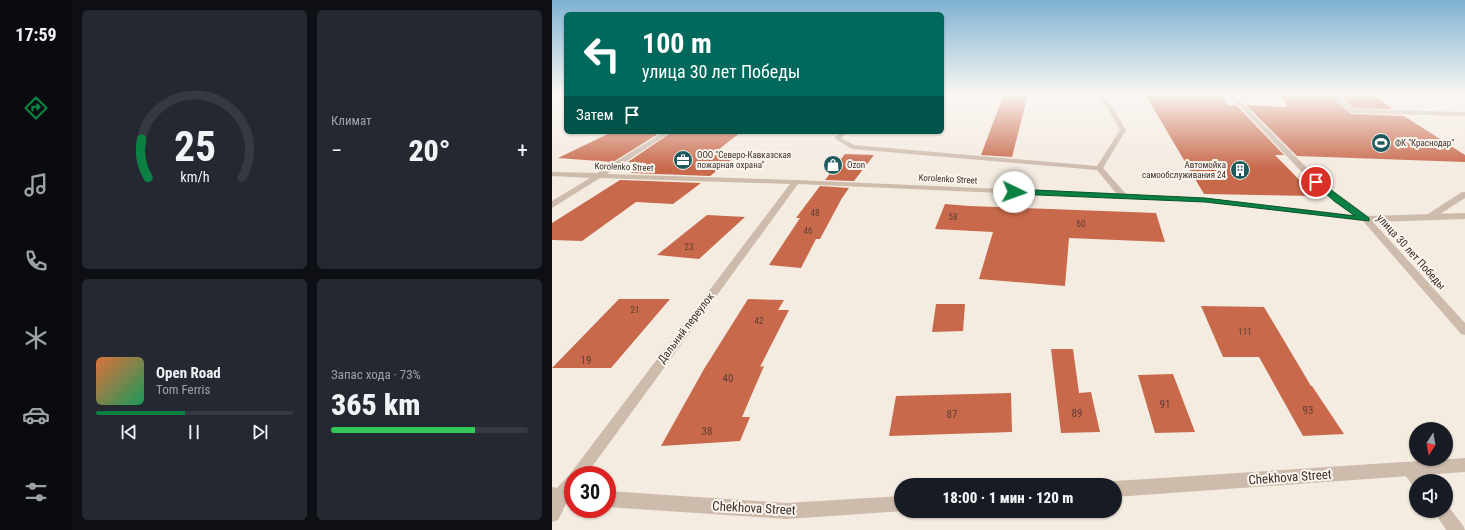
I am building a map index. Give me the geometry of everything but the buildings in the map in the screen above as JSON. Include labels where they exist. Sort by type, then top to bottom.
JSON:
[{"type":"street","points":[[1099,168],[1123,130],[1116,119]]},
{"type":"street","name":"улица 30 лет Победы","points":[[1254,119],[1316,182],[1366,219],[1465,331]]},
{"type":"street","points":[[552,205],[665,134]]},
{"type":"street","points":[[843,134],[838,138],[852,147],[1099,168],[1122,196]]},
{"type":"street","name":"Korolenko Street","points":[[552,174],[796,182],[1205,200],[1366,219],[1465,216]]},
{"type":"street","name":"Дальний переулок","points":[[584,466],[796,182]]},
{"type":"street","points":[[1431,216],[1465,194]]},
{"type":"street","name":"Chekhova Street","points":[[1419,474],[1465,465]]},
{"type":"street","name":"Chekhova Street","points":[[1122,489],[1409,475]]},
{"type":"street","points":[[552,514],[562,496]]},
{"type":"street","name":"Chekhova Street","points":[[616,500],[787,511],[894,504]]},
{"type":"street","points":[[1447,518],[1456,530]]},
{"type":"place","name":"ФК \"Краснодар\"","points":[[1381,143]]},
{"type":"place","name":"ООО \"Северо-Кавказская пожарная охрана\"","points":[[683,160]]},
{"type":"place","name":"Ozon","points":[[833,165]]},
{"type":"place","name":"Автомойка самообслуживания 24","points":[[1240,170]]},
{"type":"route","points":[[1014,192],[1205,200],[1366,219],[1316,182]]}]
